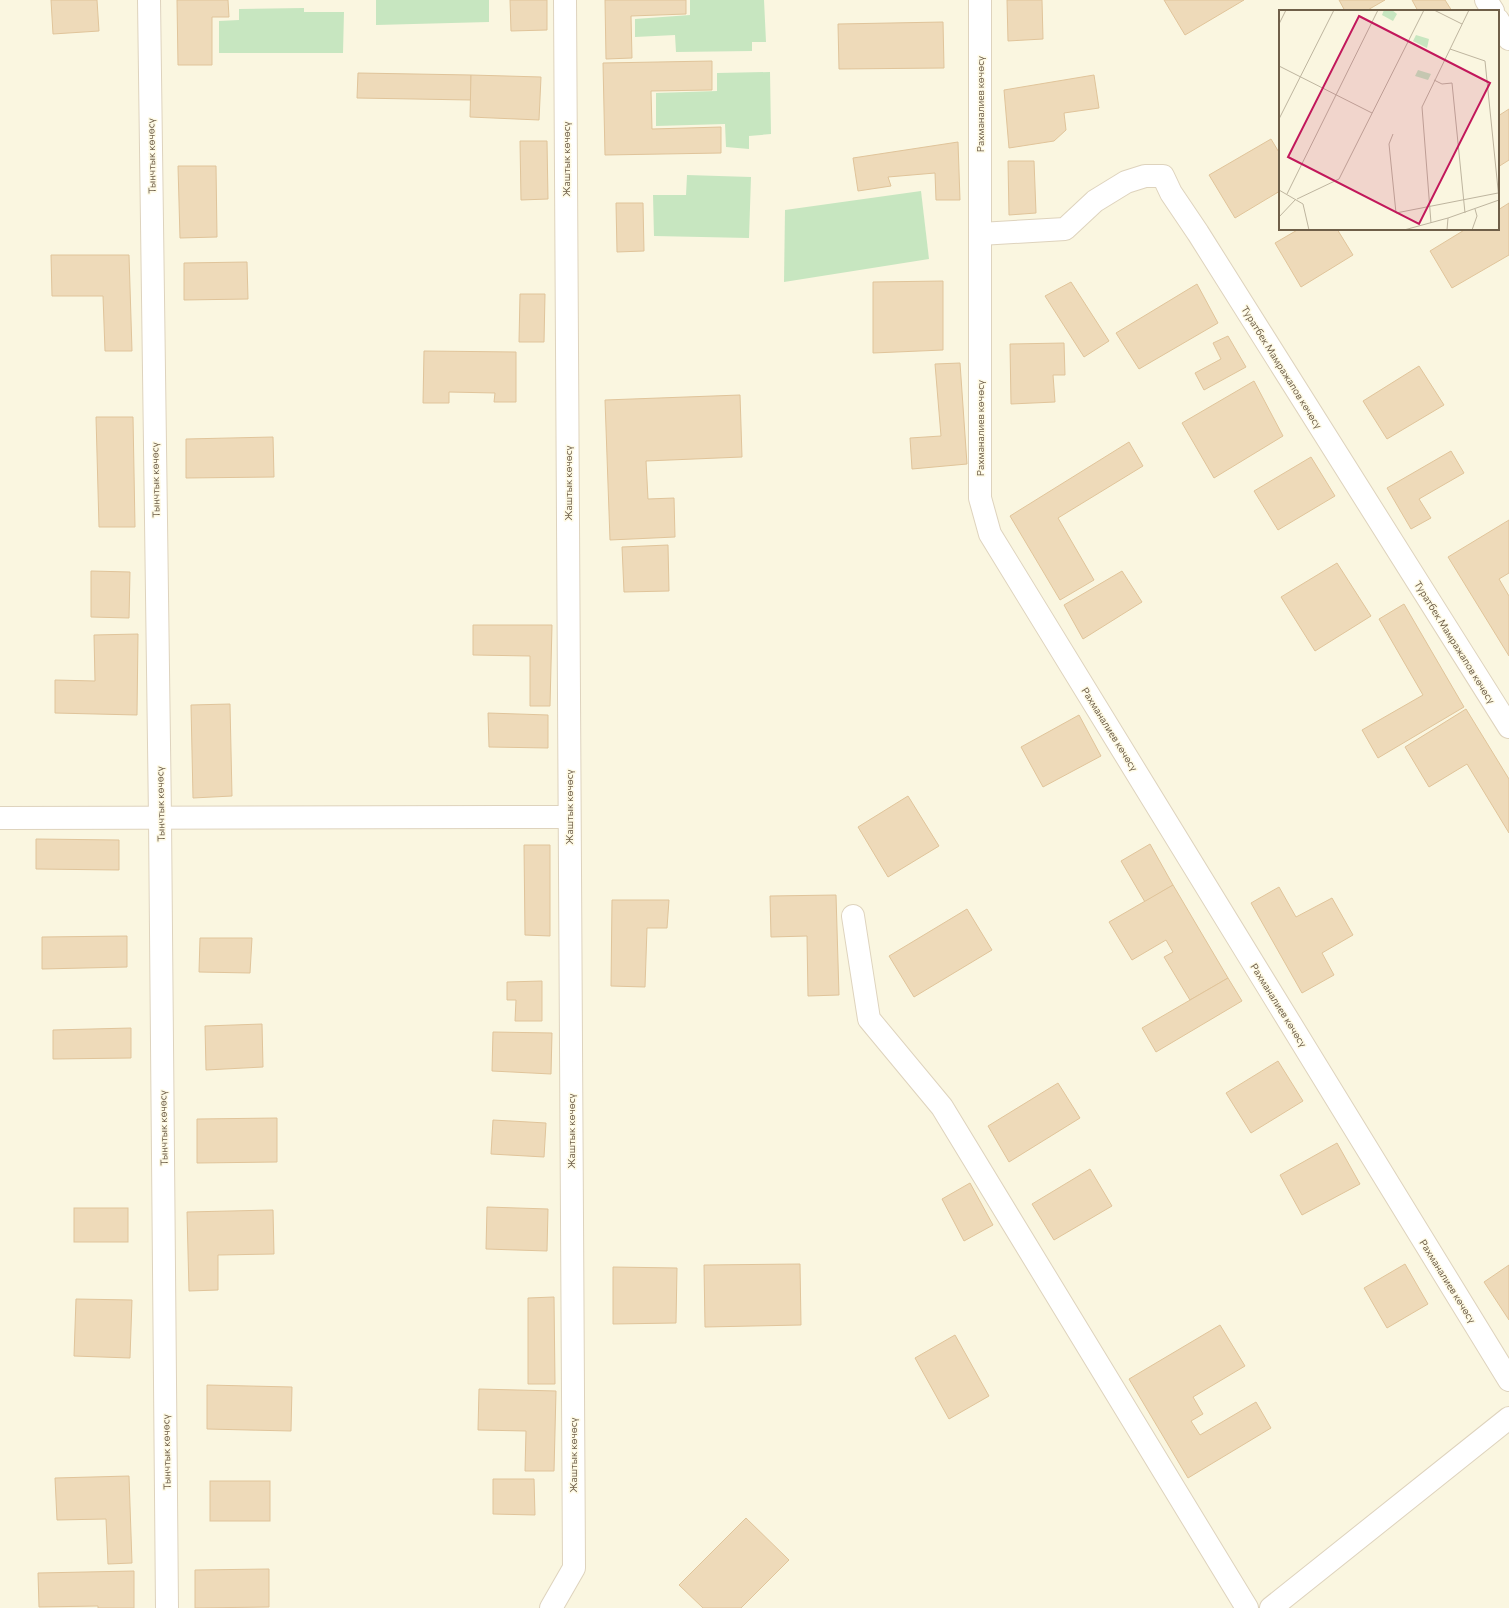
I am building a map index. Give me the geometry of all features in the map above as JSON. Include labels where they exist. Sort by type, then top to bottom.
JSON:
[{"type":"street","name":"Тынчтык көчөсү","points":[[149,0],[160,818],[167,1608]]},
{"type":"street","name":"Жаштык көчөсү","points":[[551,1608],[574,1568],[565,0]]},
{"type":"street","name":"Рахманалиев көчөсү","points":[[980,0],[980,498],[990,534],[1509,1380]]},
{"type":"street","points":[[1486,0],[1492,10]]},
{"type":"street","points":[[1499,22],[1509,39]]},
{"type":"street","name":"Туратбек Мамражапов көчөсү","points":[[980,234],[1065,229],[1096,201],[1126,182],[1145,176],[1163,176],[1171,193],[1198,233],[1509,728]]},
{"type":"street","points":[[0,818],[569,817]]},
{"type":"street","points":[[852,916],[869,1019],[942,1107],[1247,1608]]},
{"type":"street","points":[[1270,1608],[1509,1418]]},
{"type":"green space","points":[[376,0],[489,0],[489,22],[376,25]]},
{"type":"green space","points":[[690,0],[764,0],[766,42],[752,42],[752,51],[676,52],[675,35],[635,37],[635,19],[690,15]]},
{"type":"green space","points":[[304,8],[304,12],[344,12],[343,53],[219,53],[219,21],[239,20],[239,9]]},
{"type":"green space","points":[[770,72],[771,134],[749,136],[749,149],[726,147],[725,124],[656,126],[656,93],[717,91],[717,73]]},
{"type":"green space","points":[[687,175],[751,177],[749,238],[654,236],[653,195],[686,195]]},
{"type":"green space","points":[[921,191],[929,259],[784,282],[785,210]]},
{"type":"building","points":[[51,0],[97,0],[99,31],[53,34]]},
{"type":"building","points":[[177,0],[228,0],[229,17],[212,17],[212,65],[178,65]]},
{"type":"building","points":[[510,0],[547,0],[547,30],[511,31]]},
{"type":"building","points":[[605,0],[686,0],[686,14],[631,16],[632,58],[606,59]]},
{"type":"building","points":[[1007,0],[1042,0],[1043,39],[1008,41]]},
{"type":"building","points":[[1164,0],[1244,0],[1185,35]]},
{"type":"building","points":[[1339,0],[1385,0],[1368,10],[1344,10]]},
{"type":"building","points":[[1412,0],[1445,0],[1451,10],[1417,10]]},
{"type":"building","points":[[943,22],[944,68],[839,69],[838,24]]},
{"type":"building","points":[[712,61],[712,90],[651,91],[652,129],[721,127],[721,153],[605,155],[603,63]]},
{"type":"building","points":[[358,73],[471,75],[471,100],[357,98]]},
{"type":"building","points":[[471,75],[541,77],[539,120],[470,117]]},
{"type":"building","points":[[1094,75],[1099,108],[1064,113],[1066,130],[1054,141],[1009,148],[1004,90]]},
{"type":"building","points":[[1509,109],[1509,160],[1499,166],[1499,115]]},
{"type":"building","points":[[1271,139],[1279,152],[1279,192],[1235,218],[1209,175]]},
{"type":"building","points":[[520,141],[547,141],[548,199],[521,200]]},
{"type":"building","points":[[958,142],[960,200],[936,200],[935,173],[888,177],[891,186],[858,191],[853,158]]},
{"type":"building","points":[[1008,161],[1034,161],[1036,213],[1009,215]]},
{"type":"building","points":[[178,166],[216,166],[217,237],[180,238]]},
{"type":"building","points":[[616,203],[643,203],[644,251],[617,252]]},
{"type":"building","points":[[1509,203],[1509,255],[1452,288],[1430,251],[1464,230],[1499,230],[1499,209]]},
{"type":"building","points":[[1297,230],[1338,230],[1353,255],[1301,287],[1275,243]]},
{"type":"building","points":[[51,255],[129,255],[132,351],[105,351],[103,296],[52,296]]},
{"type":"building","points":[[247,262],[248,299],[184,300],[184,263]]},
{"type":"building","points":[[943,281],[943,350],[873,353],[873,282]]},
{"type":"building","points":[[1071,282],[1109,341],[1084,357],[1045,296]]},
{"type":"building","points":[[1197,284],[1218,323],[1139,369],[1116,333]]},
{"type":"building","points":[[520,294],[545,294],[544,342],[519,342]]},
{"type":"building","points":[[1228,336],[1246,367],[1204,390],[1195,373],[1221,359],[1213,343]]},
{"type":"building","points":[[1064,343],[1065,375],[1053,375],[1055,402],[1011,404],[1010,344]]},
{"type":"building","points":[[424,351],[516,352],[516,402],[494,402],[495,393],[449,392],[449,403],[423,403]]},
{"type":"building","points":[[960,363],[967,464],[912,469],[910,438],[941,436],[935,364]]},
{"type":"building","points":[[1419,366],[1444,405],[1387,439],[1363,401]]},
{"type":"building","points":[[1254,381],[1283,436],[1214,478],[1182,423]]},
{"type":"building","points":[[740,395],[742,457],[646,461],[648,499],[674,498],[675,537],[610,540],[605,400]]},
{"type":"building","points":[[96,417],[133,417],[135,527],[99,527]]},
{"type":"building","points":[[273,437],[274,477],[186,478],[186,439]]},
{"type":"building","points":[[1129,442],[1143,466],[1058,518],[1094,580],[1060,600],[1010,516]]},
{"type":"building","points":[[1451,451],[1464,473],[1419,499],[1431,518],[1411,529],[1387,488]]},
{"type":"building","points":[[1311,457],[1335,496],[1278,530],[1254,491]]},
{"type":"building","points":[[1509,520],[1509,573],[1499,579],[1509,596],[1509,656],[1448,557]]},
{"type":"building","points":[[668,545],[669,591],[624,592],[622,547]]},
{"type":"building","points":[[1337,563],[1371,616],[1315,651],[1281,597]]},
{"type":"building","points":[[91,571],[130,572],[129,618],[91,617]]},
{"type":"building","points":[[1122,571],[1142,602],[1083,639],[1064,605]]},
{"type":"building","points":[[1404,604],[1464,707],[1378,758],[1362,730],[1423,695],[1379,619]]},
{"type":"building","points":[[473,625],[552,625],[550,706],[530,706],[530,656],[473,655]]},
{"type":"building","points":[[138,634],[137,715],[55,713],[55,680],[95,681],[94,635]]},
{"type":"building","points":[[230,704],[232,796],[193,798],[191,705]]},
{"type":"building","points":[[1466,709],[1509,779],[1509,833],[1467,764],[1429,787],[1405,747]]},
{"type":"building","points":[[488,713],[548,715],[548,748],[489,747]]},
{"type":"building","points":[[1079,715],[1101,756],[1043,787],[1021,747]]},
{"type":"building","points":[[908,796],[939,846],[888,877],[858,827]]},
{"type":"building","points":[[36,839],[119,840],[119,870],[36,869]]},
{"type":"building","points":[[1150,844],[1173,885],[1145,902],[1121,861]]},
{"type":"building","points":[[524,845],[550,845],[550,936],[525,935]]},
{"type":"building","points":[[1173,885],[1228,978],[1190,1000],[1164,957],[1173,952],[1166,940],[1132,960],[1109,922]]},
{"type":"building","points":[[1279,887],[1296,917],[1332,898],[1353,935],[1322,953],[1334,975],[1302,993],[1251,903]]},
{"type":"building","points":[[836,895],[839,995],[808,996],[807,936],[771,937],[770,896]]},
{"type":"building","points":[[612,900],[669,900],[667,928],[647,928],[645,987],[611,986]]},
{"type":"building","points":[[967,909],[992,950],[914,997],[889,956]]},
{"type":"building","points":[[127,936],[127,967],[42,969],[42,937]]},
{"type":"building","points":[[200,938],[252,938],[250,973],[199,972]]},
{"type":"building","points":[[1228,978],[1242,1001],[1156,1052],[1142,1028]]},
{"type":"building","points":[[542,981],[542,1021],[515,1021],[516,1000],[507,1000],[507,982]]},
{"type":"building","points":[[262,1024],[263,1067],[206,1070],[205,1026]]},
{"type":"building","points":[[131,1028],[131,1058],[53,1059],[53,1030]]},
{"type":"building","points":[[493,1032],[552,1033],[551,1074],[492,1071]]},
{"type":"building","points":[[1278,1061],[1303,1101],[1251,1133],[1226,1093]]},
{"type":"building","points":[[1058,1083],[1080,1118],[1009,1162],[988,1126]]},
{"type":"building","points":[[277,1118],[277,1162],[197,1163],[197,1119]]},
{"type":"building","points":[[493,1120],[546,1123],[544,1157],[491,1154]]},
{"type":"building","points":[[1337,1143],[1360,1184],[1302,1215],[1280,1175]]},
{"type":"building","points":[[1090,1169],[1112,1206],[1054,1240],[1032,1204]]},
{"type":"building","points":[[970,1183],[993,1225],[964,1241],[942,1199]]},
{"type":"building","points":[[487,1207],[548,1209],[547,1251],[486,1249]]},
{"type":"building","points":[[74,1208],[128,1208],[128,1242],[74,1242]]},
{"type":"building","points":[[273,1210],[274,1254],[218,1255],[218,1290],[189,1291],[187,1212]]},
{"type":"building","points":[[800,1264],[801,1325],[705,1327],[704,1265]]},
{"type":"building","points":[[1405,1264],[1428,1304],[1387,1328],[1364,1288]]},
{"type":"building","points":[[1509,1265],[1509,1320],[1484,1282]]},
{"type":"building","points":[[613,1267],[677,1268],[676,1323],[613,1324]]},
{"type":"building","points":[[554,1297],[555,1384],[528,1384],[528,1298]]},
{"type":"building","points":[[76,1299],[132,1300],[130,1358],[74,1356]]},
{"type":"building","points":[[1220,1325],[1245,1366],[1193,1397],[1203,1414],[1191,1421],[1200,1435],[1256,1402],[1271,1428],[1188,1478],[1129,1379]]},
{"type":"building","points":[[955,1335],[989,1396],[949,1419],[915,1358]]},
{"type":"building","points":[[207,1385],[292,1387],[291,1431],[207,1429]]},
{"type":"building","points":[[479,1389],[556,1391],[554,1471],[525,1471],[526,1431],[478,1430]]},
{"type":"building","points":[[129,1476],[132,1563],[108,1564],[106,1519],[57,1520],[55,1478]]},
{"type":"building","points":[[493,1479],[534,1479],[535,1515],[493,1514]]},
{"type":"building","points":[[210,1481],[270,1481],[270,1521],[210,1521]]},
{"type":"building","points":[[746,1518],[789,1560],[741,1608],[703,1608],[679,1585]]},
{"type":"building","points":[[269,1569],[269,1607],[195,1608],[195,1570]]},
{"type":"building","points":[[134,1571],[134,1608],[98,1608],[98,1606],[39,1607],[38,1573]]}]
